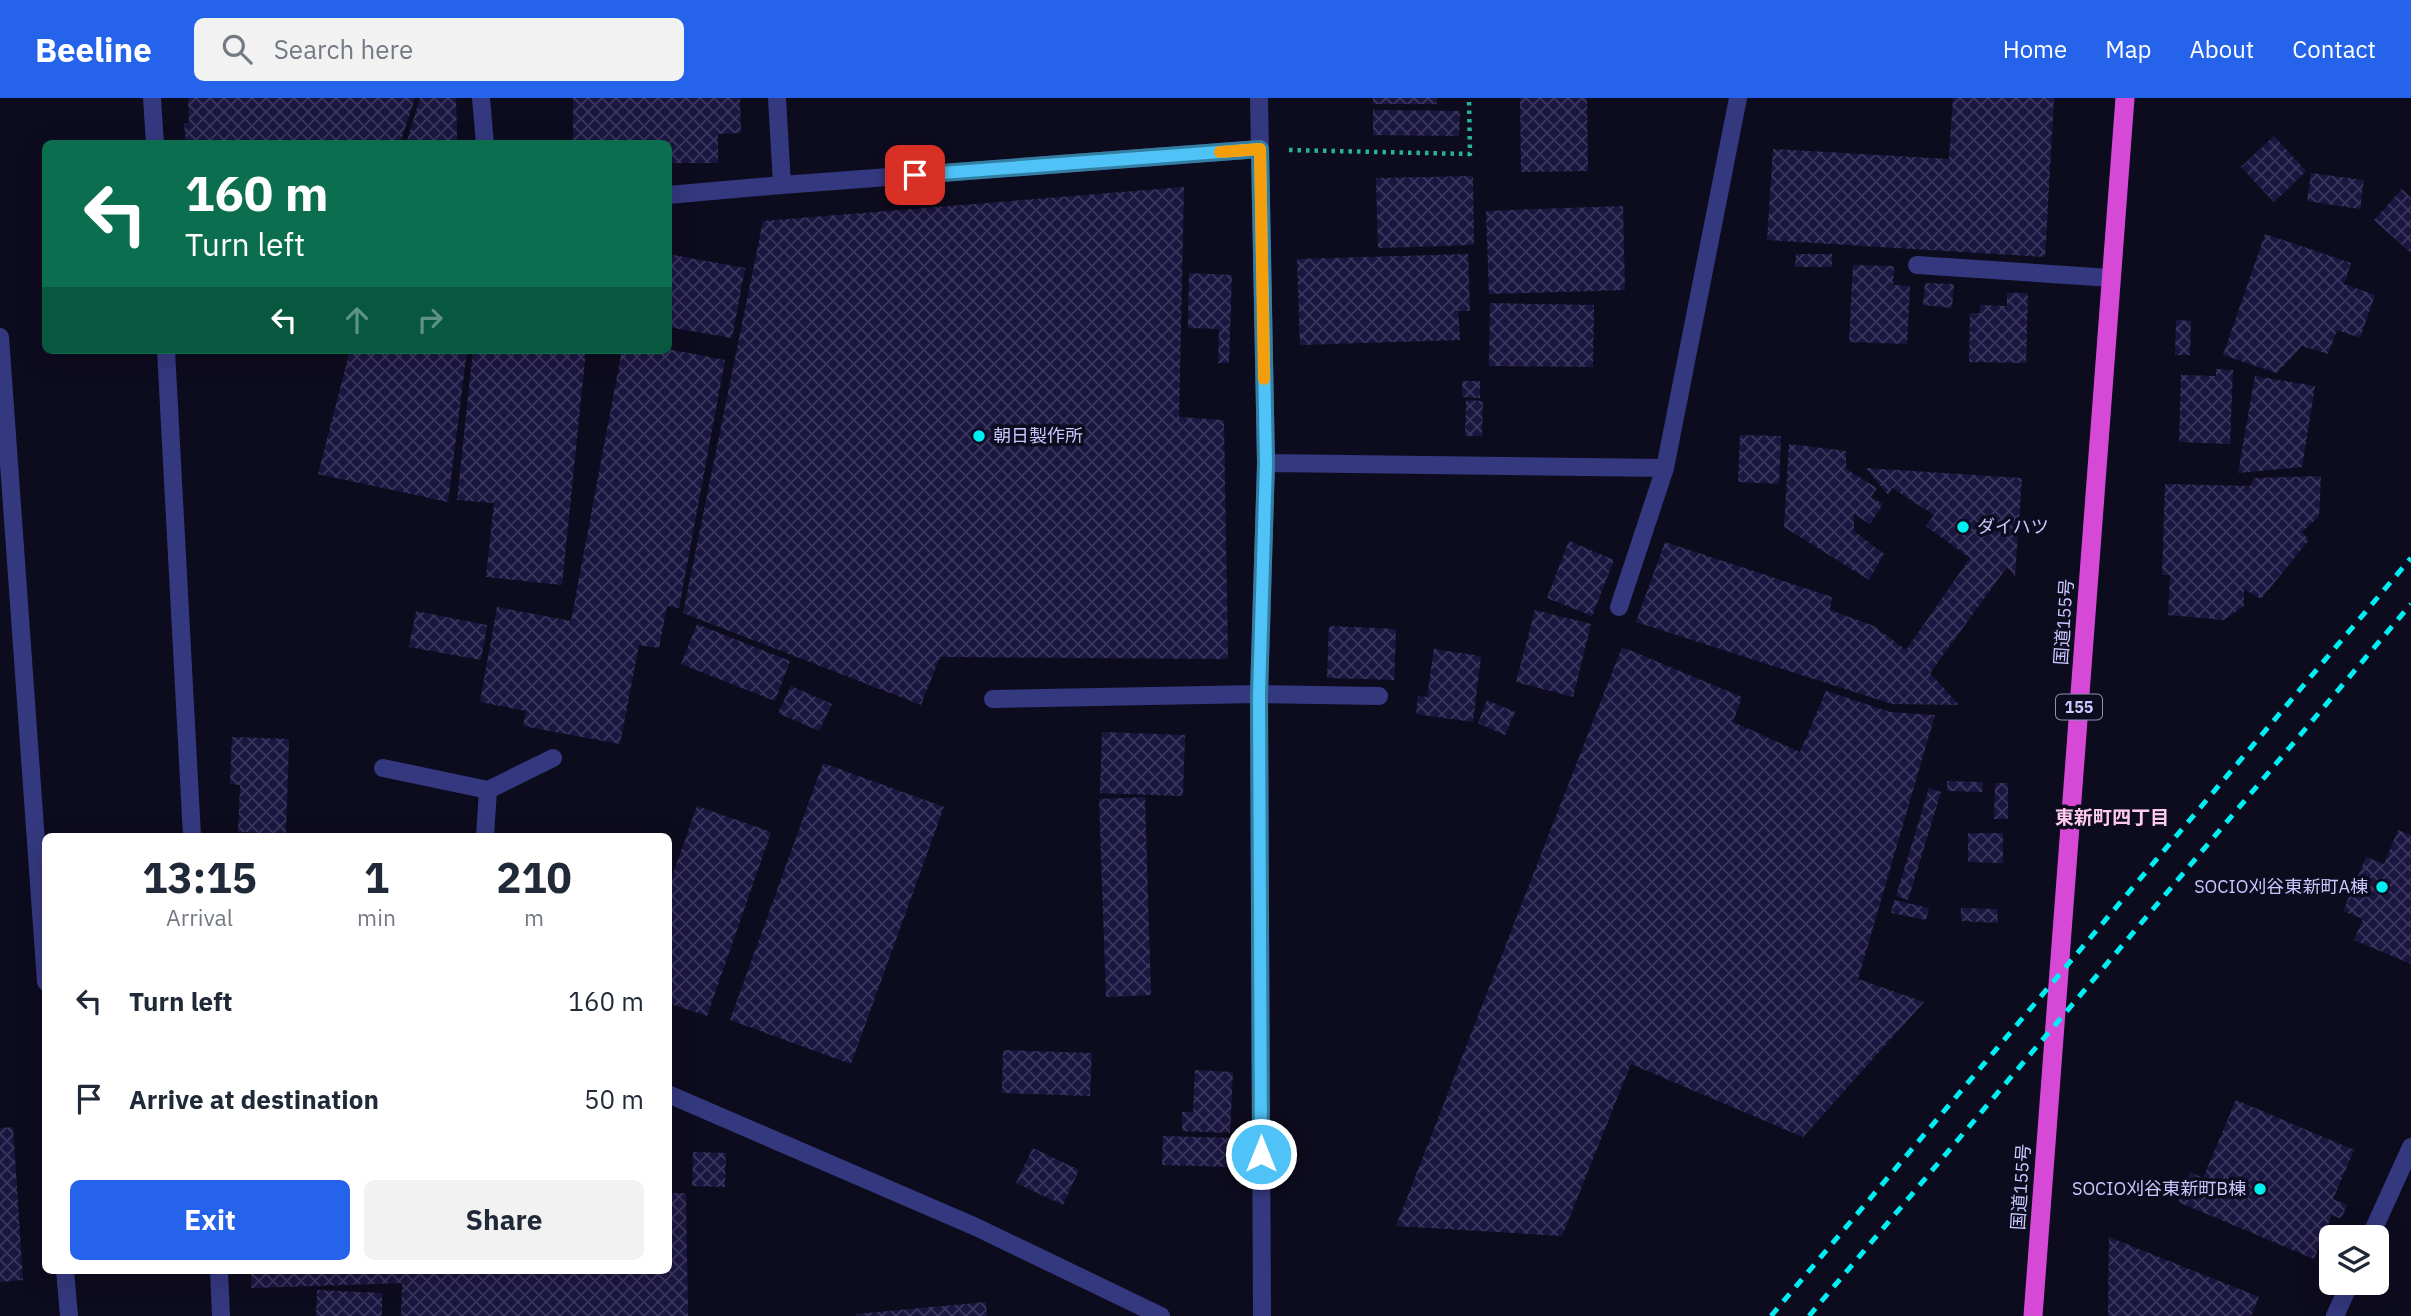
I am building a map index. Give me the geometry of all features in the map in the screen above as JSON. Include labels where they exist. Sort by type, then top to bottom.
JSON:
[{"type":"highway","name":"国道155号","points":[[2033,1316],[2125,98]]},
{"type":"street","points":[[152,98],[155,140]]},
{"type":"street","points":[[481,98],[485,140]]},
{"type":"street","points":[[777,98],[782,185]]},
{"type":"street","points":[[1259,98],[1266,463],[1259,694],[1262,1316]]},
{"type":"street","points":[[1619,607],[1665,468],[1738,98]]},
{"type":"street","points":[[672,195],[1260,149]]},
{"type":"street","points":[[1917,265],[2111,278]]},
{"type":"street","points":[[0,337],[42,926]]},
{"type":"street","points":[[166,354],[192,833]]},
{"type":"street","points":[[1266,463],[1665,468]]},
{"type":"street","points":[[993,699],[1259,694],[1379,696]]},
{"type":"street","points":[[383,768],[488,790],[553,758]]},
{"type":"street","points":[[485,833],[488,790]]},
{"type":"street","points":[[672,1096],[976,1227],[1161,1316]]},
{"type":"street","points":[[2375,1225],[2411,1147]]},
{"type":"street","points":[[65,1274],[69,1316]]},
{"type":"street","points":[[219,1274],[221,1316]]},
{"type":"street","points":[[2335,1316],[2345,1295]]},
{"type":"path","points":[[1260,149],[1470,154],[1469,98]]},
{"type":"building","points":[[188,98],[415,98],[401,140],[186,140],[184,124],[189,122]]},
{"type":"building","points":[[420,98],[456,98],[457,140],[407,140]]},
{"type":"building","points":[[573,98],[740,98],[741,133],[718,134],[718,163],[672,163],[672,140],[573,140]]},
{"type":"building","points":[[1373,98],[1437,98],[1437,104],[1373,104]]},
{"type":"building","points":[[1520,98],[1587,98],[1588,171],[1521,172]]},
{"type":"building","points":[[1953,98],[2054,98],[2045,257],[1767,240],[1773,149],[1949,159]]},
{"type":"building","points":[[1373,110],[1460,111],[1459,136],[1373,135]]},
{"type":"building","points":[[2274,136],[2306,171],[2274,202],[2241,167]]},
{"type":"building","points":[[2311,173],[2364,180],[2360,209],[2307,201]]},
{"type":"building","points":[[1473,176],[1474,245],[1378,248],[1376,178]]},
{"type":"building","points":[[1184,187],[1179,417],[1224,420],[1228,659],[940,657],[921,705],[683,613],[763,221]]},
{"type":"building","points":[[2402,189],[2411,198],[2411,253],[2374,220]]},
{"type":"building","points":[[1623,206],[1625,290],[1489,294],[1486,211]]},
{"type":"building","points":[[2265,234],[2351,263],[2344,284],[2375,295],[2360,338],[2337,330],[2328,354],[2302,346],[2277,373],[2223,355]]},
{"type":"building","points":[[1468,254],[1470,311],[1458,311],[1460,340],[1300,345],[1297,259]]},
{"type":"building","points":[[1796,254],[1832,254],[1832,267],[1795,267]]},
{"type":"building","points":[[672,255],[745,268],[732,338],[672,328]]},
{"type":"building","points":[[1853,265],[1894,266],[1893,285],[1910,286],[1907,344],[1849,342]]},
{"type":"building","points":[[1189,273],[1232,275],[1229,363],[1218,363],[1219,329],[1188,328]]},
{"type":"building","points":[[1925,283],[1954,284],[1952,308],[1923,305]]},
{"type":"building","points":[[2007,293],[2028,293],[2026,363],[1969,362],[1970,313],[1980,313],[1980,305],[2007,306]]},
{"type":"building","points":[[1490,303],[1594,305],[1593,367],[1489,366]]},
{"type":"building","points":[[2176,320],[2191,321],[2190,355],[2175,355]]},
{"type":"building","points":[[672,350],[725,360],[679,608],[667,606],[659,648],[639,645],[620,744],[523,726],[526,711],[480,702],[497,607],[571,621],[621,354],[672,354]]},
{"type":"building","points":[[349,354],[466,354],[448,502],[318,474]]},
{"type":"building","points":[[473,354],[586,354],[562,585],[486,577],[494,503],[457,500]]},
{"type":"building","points":[[2216,369],[2233,370],[2230,444],[2179,442],[2181,375],[2216,376]]},
{"type":"building","points":[[2255,376],[2315,386],[2302,467],[2238,473]]},
{"type":"building","points":[[1462,381],[1480,381],[1480,398],[1462,397]]},
{"type":"building","points":[[1466,400],[1483,401],[1482,436],[1465,436]]},
{"type":"building","points":[[1740,435],[1781,436],[1779,484],[1738,482]]},
{"type":"building","points":[[1789,444],[1846,451],[1846,469],[1877,488],[1871,497],[1883,504],[1870,524],[1854,514],[1854,531],[1884,554],[1869,580],[1784,527]]},
{"type":"building","points":[[1866,468],[2022,478],[2015,576],[2007,567],[1930,673],[1959,705],[1892,704],[1636,622],[1665,542],[1832,597],[1830,610],[1874,626],[1906,650],[1970,558],[1926,526],[1934,515],[1892,488],[1888,495]]},
{"type":"building","points":[[2321,476],[2319,516],[2302,532],[2309,540],[2261,599],[2244,589],[2244,606],[2224,620],[2168,615],[2170,575],[2162,575],[2165,484],[2250,486],[2254,478]]},
{"type":"building","points":[[1569,541],[1614,560],[1592,616],[1547,598]]},
{"type":"building","points":[[1535,610],[1591,624],[1573,697],[1516,682]]},
{"type":"building","points":[[416,611],[487,625],[481,660],[409,647]]},
{"type":"building","points":[[697,624],[790,661],[775,701],[681,664]]},
{"type":"building","points":[[1329,626],[1396,629],[1394,680],[1327,678]]},
{"type":"building","points":[[1622,647],[1742,697],[1733,722],[1800,752],[1826,691],[1890,712],[1935,715],[1858,979],[1924,1002],[1803,1137],[1631,1064],[1562,1236],[1396,1226]]},
{"type":"building","points":[[1434,649],[1481,656],[1473,722],[1416,714],[1418,696],[1427,697]]},
{"type":"building","points":[[791,686],[832,704],[819,731],[778,713]]},
{"type":"building","points":[[1487,700],[1515,712],[1505,735],[1478,723]]},
{"type":"building","points":[[1102,732],[1185,735],[1183,796],[1100,793]]},
{"type":"building","points":[[232,737],[289,739],[286,833],[238,832],[240,785],[230,784]]},
{"type":"building","points":[[823,763],[944,807],[851,1064],[730,1020]]},
{"type":"building","points":[[1947,781],[1983,782],[1982,792],[1947,791]]},
{"type":"building","points":[[1995,783],[2008,783],[2008,819],[1994,819]]},
{"type":"building","points":[[1929,788],[1941,792],[1908,900],[1896,896]]},
{"type":"building","points":[[1145,797],[1151,995],[1106,997],[1099,799]]},
{"type":"building","points":[[697,806],[771,832],[707,1016],[672,1004],[672,877]]},
{"type":"building","name":"SOCIO刈谷東新町A棟","points":[[2398,830],[2411,835],[2411,964],[2354,940],[2363,919],[2343,911],[2366,857],[2384,864]]},
{"type":"building","points":[[1968,833],[2003,833],[2003,863],[1968,862]]},
{"type":"building","points":[[1894,900],[1929,908],[1926,920],[1891,913]]},
{"type":"building","points":[[1961,908],[1997,909],[1998,923],[1961,921]]},
{"type":"building","points":[[1003,1050],[1092,1053],[1090,1096],[1002,1093]]},
{"type":"building","points":[[1195,1070],[1233,1072],[1230,1133],[1182,1131],[1182,1112],[1193,1112]]},
{"type":"building","name":"SOCIO刈谷東新町B棟","points":[[2236,1100],[2354,1150],[2333,1199],[2347,1205],[2341,1219],[2332,1215],[2328,1225],[2319,1225],[2319,1247],[2314,1259],[2178,1202],[2190,1172],[2203,1178]]},
{"type":"building","points":[[13,1127],[23,1280],[0,1282],[0,1128]]},
{"type":"building","points":[[1163,1136],[1233,1138],[1232,1167],[1162,1165]]},
{"type":"building","points":[[1033,1148],[1079,1170],[1063,1205],[1016,1183]]},
{"type":"building","points":[[693,1152],[726,1153],[725,1187],[692,1186]]},
{"type":"building","points":[[672,1193],[686,1193],[688,1316],[401,1316],[402,1283],[251,1288],[251,1274],[672,1274]]},
{"type":"building","points":[[2109,1237],[2259,1297],[2251,1316],[2108,1316]]},
{"type":"building","points":[[317,1290],[382,1293],[382,1316],[316,1316]]},
{"type":"building","points":[[986,1302],[987,1316],[856,1316],[856,1314]]},
{"type":"railway","points":[[1771,1316],[2411,558]]},
{"type":"railway","points":[[1809,1316],[2411,604]]},
{"type":"slow traffic","points":[[1220,152],[1260,149],[1264,379]]},
{"type":"place","name":"朝日製作所","points":[[979,436]]},
{"type":"place","name":"ダイハツ","points":[[1963,527]]},
{"type":"place","name":"SOCIO刈谷東新町A棟","points":[[2382,887]]},
{"type":"place","name":"SOCIO刈谷東新町B棟","points":[[2260,1189]]},
{"type":"district","name":"東新町四丁目","points":[[2112,817]]},
{"type":"route","points":[[915,175],[1260,149],[1266,463],[1259,694],[1261,1154]]}]
